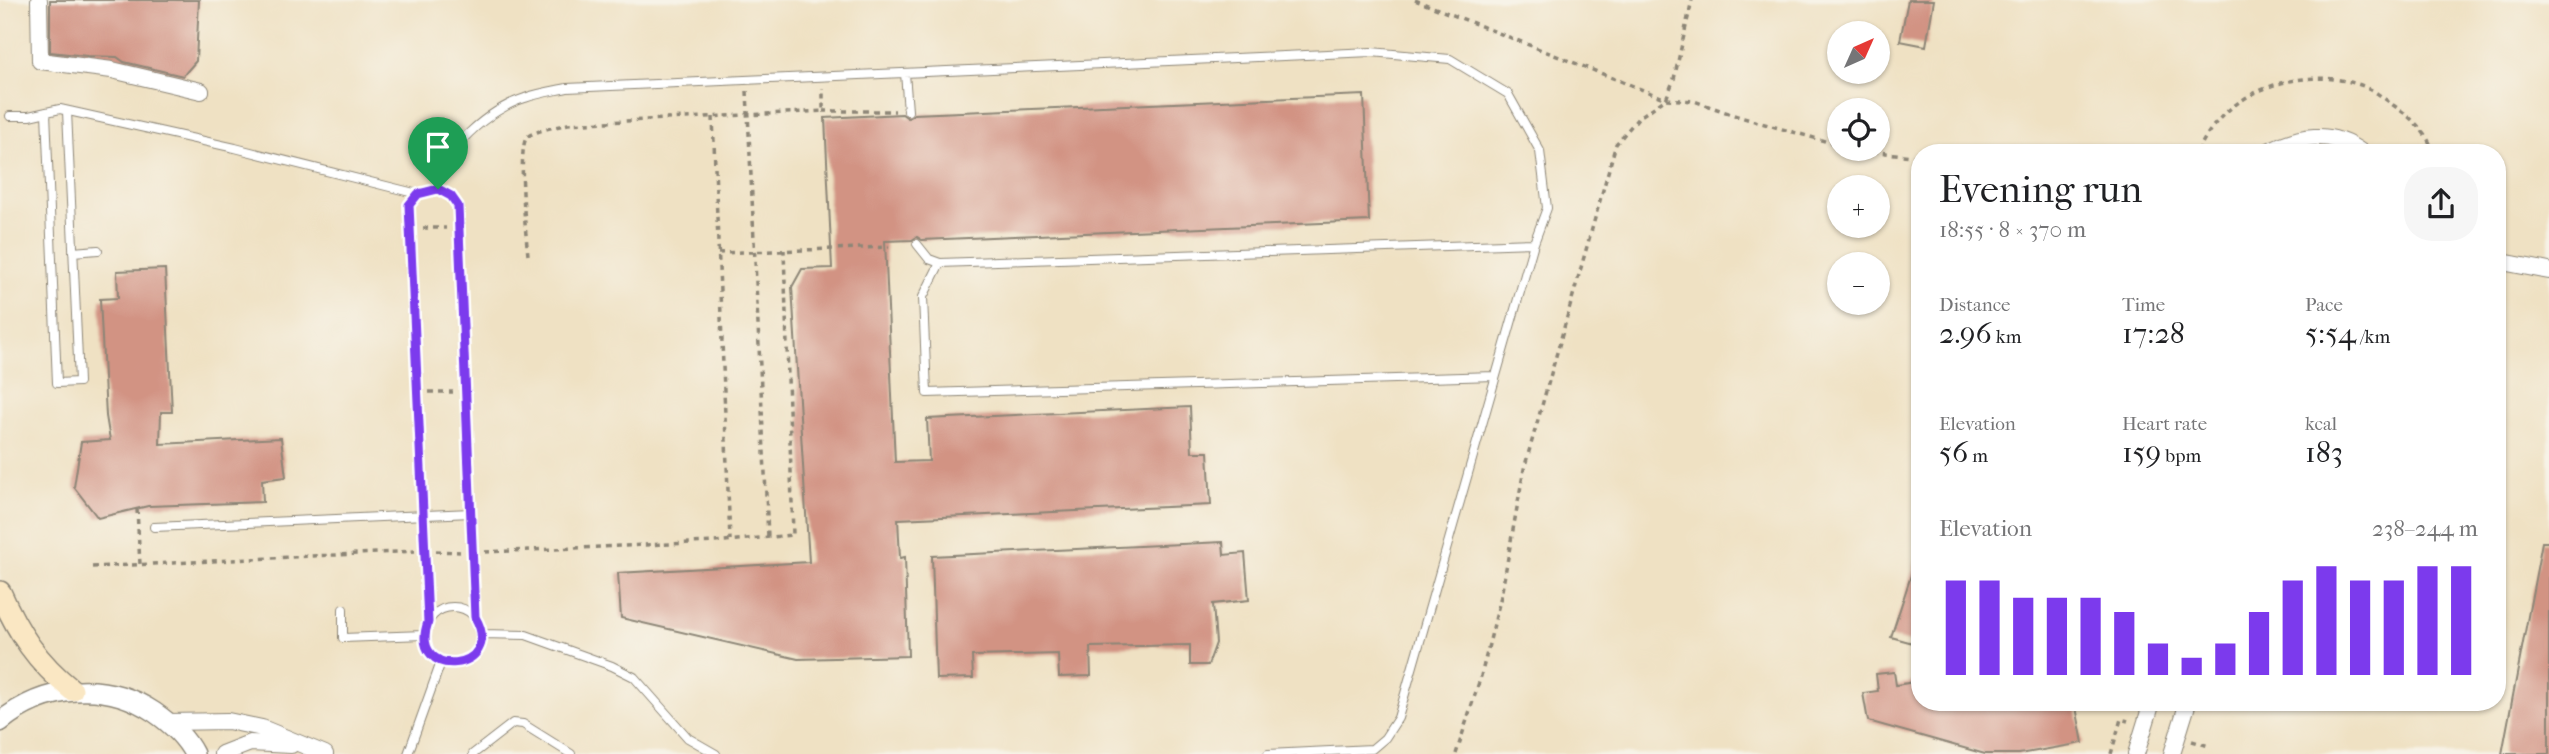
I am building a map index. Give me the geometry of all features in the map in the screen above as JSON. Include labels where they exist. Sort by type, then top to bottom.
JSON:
[{"type":"main road","points":[[0,592],[12,620],[32,649],[49,672],[72,690]]},
{"type":"street","points":[[39,0],[40,61],[112,70],[201,91]]},
{"type":"street","points":[[2283,144],[2293,139],[2322,136],[2350,144]]},
{"type":"street","points":[[2506,263],[2549,271]]},
{"type":"street","points":[[0,722],[17,709],[43,696],[72,690],[107,691],[140,702],[169,722],[194,754]]},
{"type":"street","points":[[2136,754],[2149,711]]},
{"type":"street","points":[[2172,754],[2185,711]]},
{"type":"street","points":[[169,722],[228,721],[262,728],[324,754]]},
{"type":"street","points":[[222,754],[250,743],[301,746]]},
{"type":"lane","points":[[438,189],[448,158],[469,133],[506,105],[567,88],[1371,52],[1450,59],[1508,94],[1540,151],[1547,208],[1495,376],[1398,718],[1385,738],[1372,749],[1268,754]]},
{"type":"lane","points":[[905,74],[908,111]]},
{"type":"lane","points":[[9,116],[60,109],[235,148],[418,194],[438,189],[451,196],[458,206],[475,617],[481,634],[480,644],[469,659],[450,664],[433,657],[425,635],[428,622],[409,205],[418,194]]},
{"type":"lane","points":[[46,112],[57,383],[79,382],[67,111]]},
{"type":"lane","points":[[917,244],[929,259],[940,263],[1534,243]]},
{"type":"lane","points":[[74,252],[98,250]]},
{"type":"lane","points":[[940,263],[923,297],[927,393],[1495,376]]},
{"type":"lane","points":[[154,527],[471,513]]},
{"type":"lane","points":[[428,622],[433,614],[450,607],[468,611],[475,617]]},
{"type":"lane","points":[[343,609],[343,638],[425,635]]},
{"type":"lane","points":[[481,634],[526,635],[612,666],[634,677],[688,738],[716,754]]},
{"type":"lane","points":[[408,754],[441,662]]},
{"type":"lane","points":[[473,754],[513,723],[523,724],[571,754]]},
{"type":"path","points":[[1415,0],[1666,99],[1694,101],[1827,142]]},
{"type":"path","points":[[1456,754],[1481,676],[1497,609],[1524,469],[1616,144],[1637,118],[1666,99],[1674,79],[1692,0]]},
{"type":"path","points":[[2202,144],[2214,125],[2234,107],[2260,90],[2285,81],[2309,78],[2367,87],[2415,120],[2429,144]]},
{"type":"path","points":[[823,86],[823,111]]},
{"type":"path","points":[[747,88],[768,537]]},
{"type":"path","points":[[528,255],[522,165],[523,143],[528,136],[568,124],[748,113],[908,111]]},
{"type":"path","points":[[713,117],[730,540]]},
{"type":"path","points":[[1890,153],[1911,156]]},
{"type":"path","points":[[410,228],[459,227]]},
{"type":"path","points":[[718,253],[889,247]]},
{"type":"path","points":[[92,567],[424,551],[472,553],[793,535],[784,250]]},
{"type":"path","points":[[417,392],[466,392]]},
{"type":"path","points":[[137,509],[140,565]]},
{"type":"building","points":[[50,0],[199,0],[196,61],[183,76],[124,62],[117,57],[50,52]]},
{"type":"building","points":[[1908,0],[1934,0],[1926,46],[1900,41]]},
{"type":"building","points":[[1364,95],[1369,221],[922,240],[917,237],[912,240],[885,241],[895,462],[929,461],[927,419],[1190,407],[1192,452],[1208,452],[1211,505],[898,519],[900,558],[905,557],[908,656],[798,659],[621,618],[618,573],[809,562],[792,287],[802,269],[832,268],[825,118],[902,114],[908,118],[914,114]]},
{"type":"building","points":[[165,269],[172,412],[161,412],[160,444],[281,438],[286,477],[262,480],[263,502],[148,506],[98,518],[74,487],[81,442],[110,440],[106,416],[100,299],[118,298],[117,271]]},
{"type":"building","points":[[1223,542],[1224,555],[1245,553],[1249,600],[1213,604],[1216,643],[1208,665],[1190,665],[1190,645],[1090,647],[1091,676],[1059,677],[1058,654],[972,656],[973,678],[936,679],[932,556]]},
{"type":"building","points":[[2542,542],[2549,542],[2549,754],[2502,754]]},
{"type":"building","points":[[1911,575],[1911,643],[1891,637]]},
{"type":"building","points":[[1894,672],[1896,685],[1911,682],[1911,711],[2077,711],[2083,743],[2019,754],[1985,754],[1868,721],[1863,693],[1878,691],[1876,674]]},
{"type":"route","points":[[438,189],[451,196],[458,206],[475,617],[481,634],[476,653],[460,663],[450,664],[433,657],[424,640],[428,622],[409,205],[418,194],[438,189]]}]
